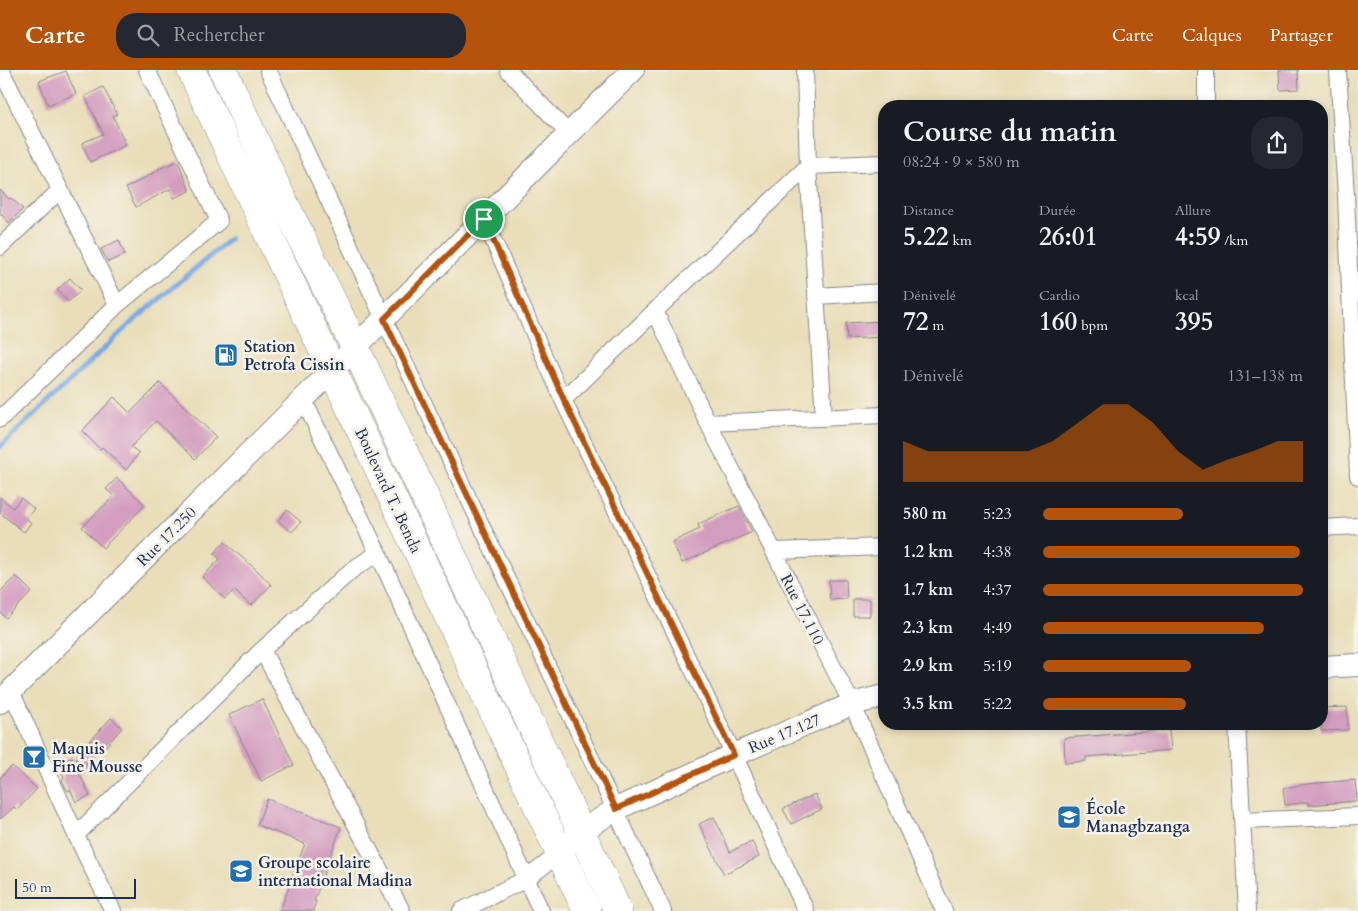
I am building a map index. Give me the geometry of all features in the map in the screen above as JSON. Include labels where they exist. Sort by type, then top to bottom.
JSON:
[{"type":"highway","name":"Boulevard T. Benda","points":[[191,70],[587,911]]},
{"type":"highway","name":"Boulevard T. Benda","points":[[223,70],[277,188],[355,347],[618,911]]},
{"type":"street","points":[[0,419],[117,305],[219,221],[147,70]]},
{"type":"street","points":[[268,70],[663,911]]},
{"type":"street","points":[[508,70],[569,134]]},
{"type":"street","name":"Rue 17.250","points":[[6,696],[633,70]]},
{"type":"street","points":[[805,70],[808,166],[824,418]]},
{"type":"street","points":[[1206,70],[1206,100]]},
{"type":"street","points":[[1338,70],[1352,196],[1358,476]]},
{"type":"street","points":[[1,71],[117,305]]},
{"type":"street","points":[[564,400],[808,166],[878,163]]},
{"type":"street","points":[[0,247],[60,190]]},
{"type":"street","points":[[484,219],[564,400],[734,755],[806,911]]},
{"type":"street","points":[[816,296],[878,292]]},
{"type":"street","name":"Rue 17.110","points":[[655,311],[708,423],[852,704],[944,911]]},
{"type":"street","points":[[303,399],[378,553],[541,911]]},
{"type":"street","points":[[708,423],[878,416]]},
{"type":"street","points":[[1328,528],[1358,526]]},
{"type":"street","points":[[774,551],[878,547]]},
{"type":"street","points":[[76,835],[262,650],[352,570],[378,553]]},
{"type":"street","points":[[262,650],[402,911]]},
{"type":"street","points":[[1328,667],[1358,665]]},
{"type":"street","points":[[6,696],[113,911]]},
{"type":"street","name":"Rue 17.127","points":[[559,854],[582,831],[616,809],[852,704],[878,698]]},
{"type":"street","points":[[1237,730],[1247,911]]},
{"type":"street","points":[[1243,821],[1358,816]]},
{"type":"street","points":[[461,911],[526,879],[559,854]]},
{"type":"building","points":[[1279,70],[1298,70],[1299,89],[1280,90]]},
{"type":"building","points":[[66,71],[76,94],[48,105],[39,81]]},
{"type":"building","points":[[103,87],[117,114],[113,116],[126,145],[90,162],[82,143],[103,134],[85,96]]},
{"type":"building","points":[[178,161],[190,191],[174,198],[170,189],[136,207],[126,188],[158,169]]},
{"type":"building","points":[[0,190],[23,209],[9,223],[0,213]]},
{"type":"building","points":[[119,240],[125,255],[108,262],[101,249]]},
{"type":"building","points":[[70,278],[81,290],[68,302],[57,290]]},
{"type":"building","points":[[878,321],[878,337],[847,339],[846,323]]},
{"type":"building","points":[[160,383],[216,437],[195,459],[156,421],[131,447],[139,453],[126,470],[102,447],[100,449],[82,431],[114,397],[130,413]]},
{"type":"building","points":[[117,478],[145,505],[103,548],[82,527],[114,496],[106,489]]},
{"type":"building","points":[[0,497],[13,508],[21,498],[34,509],[26,518],[31,523],[24,532],[0,513]]},
{"type":"building","points":[[739,506],[752,532],[682,563],[672,542],[700,529],[698,524]]},
{"type":"building","points":[[287,510],[301,522],[292,532],[278,521]]},
{"type":"building","points":[[224,542],[258,571],[271,585],[251,606],[234,590],[225,599],[202,577],[220,559],[214,554]]},
{"type":"building","points":[[16,576],[32,592],[6,618],[0,612],[0,592]]},
{"type":"building","points":[[829,580],[846,580],[847,599],[830,600]]},
{"type":"building","points":[[853,599],[870,599],[870,616],[853,616]]},
{"type":"building","points":[[262,699],[294,765],[261,781],[229,715]]},
{"type":"building","points":[[1347,707],[1348,730],[1321,731],[1328,730],[1328,708]]},
{"type":"building","points":[[111,718],[122,728],[100,753],[96,750],[80,774],[90,796],[76,802],[70,789],[69,791],[67,790],[62,780],[64,777],[58,763],[72,757],[74,762],[80,752]]},
{"type":"building","points":[[1169,730],[1171,750],[1086,757],[1086,761],[1065,763],[1064,738]]},
{"type":"building","points":[[12,766],[37,789],[17,810],[14,807],[0,819],[0,778]]},
{"type":"building","points":[[1355,780],[1357,801],[1308,805],[1308,802],[1285,805],[1283,788]]},
{"type":"building","points":[[815,794],[822,809],[791,824],[783,809]]},
{"type":"building","points":[[267,799],[341,827],[314,901],[316,901],[313,911],[280,911],[305,844],[257,825]]},
{"type":"building","points":[[714,817],[730,852],[752,841],[759,857],[724,874],[699,824]]},
{"type":"waterway","points":[[0,447],[130,324],[230,239]]},
{"type":"place","name":"Station Petrofa Cissin","points":[[226,355]]},
{"type":"place","name":"Maquis Fine Mousse","points":[[34,757]]},
{"type":"place","name":"École Managbzanga","points":[[1069,817]]},
{"type":"place","name":"Groupe scolaire international Madina","points":[[241,871]]},
{"type":"route","points":[[484,219],[564,400],[734,755],[616,809],[384,319],[484,219]]}]
